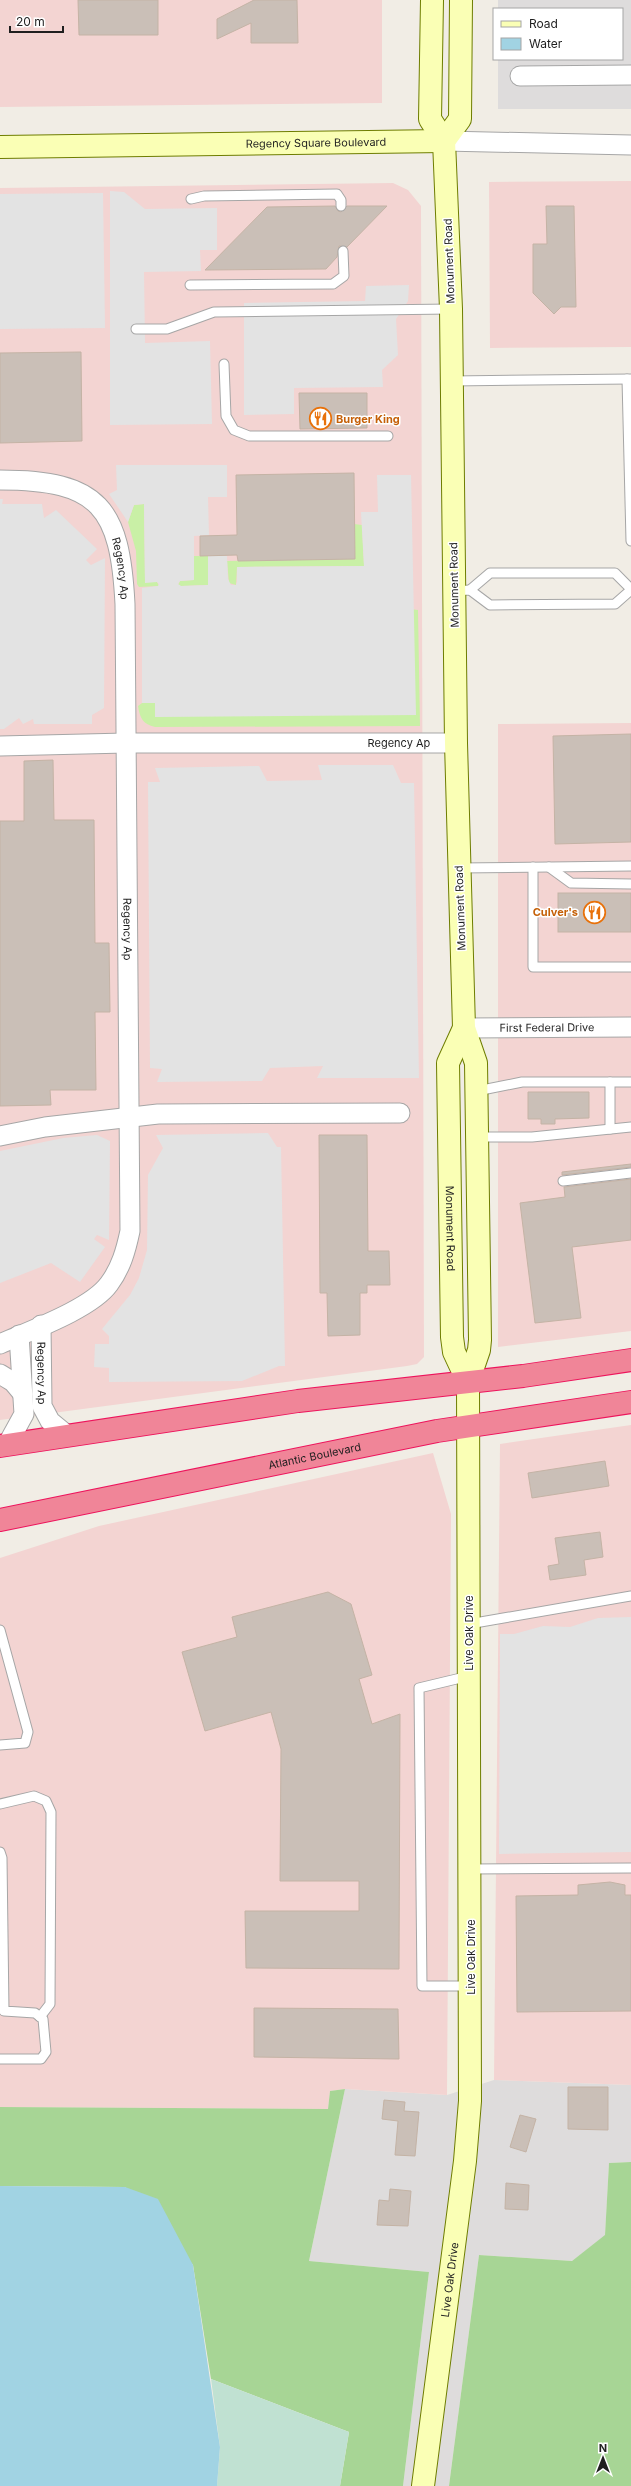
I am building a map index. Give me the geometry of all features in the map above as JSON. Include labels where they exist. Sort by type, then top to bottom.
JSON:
[{"type":"highway","points":[[4,1445],[298,1400],[468,1382],[631,1360]]},
{"type":"highway","name":"Atlantic Boulevard","points":[[0,1520],[468,1426],[631,1402]]},
{"type":"main road","points":[[432,0],[430,119],[444,141],[460,119],[461,0]]},
{"type":"main road","name":"Regency Square Boulevard","points":[[0,147],[444,141]]},
{"type":"main road","name":"Monument Road","points":[[444,141],[451,309],[452,381],[462,591],[456,743],[464,1028],[476,1063],[478,1137],[479,1350],[468,1382],[468,1426]]},
{"type":"main road","name":"Monument Road","points":[[464,1028],[448,1063],[452,1337],[454,1352],[468,1382]]},
{"type":"main road","name":"Live Oak Drive","points":[[423,2486],[467,2148],[471,2080],[468,1426]]},
{"type":"street","points":[[520,76],[631,75]]},
{"type":"street","name":"Regency Square Boulevard","points":[[444,141],[631,145]]},
{"type":"street","name":"Regency Ap","points":[[0,480],[41,480],[61,484],[74,490],[99,506],[114,528],[120,552],[124,578],[130,1231],[119,1268],[108,1285],[90,1302],[0,1344]]},
{"type":"street","name":"Regency Ap","points":[[0,746],[126,743],[456,743]]},
{"type":"street","name":"First Federal Drive","points":[[464,1028],[631,1027]]},
{"type":"street","points":[[0,1136],[45,1127],[128,1116],[158,1114],[400,1113]]},
{"type":"street","name":"Regency Ap","points":[[41,1326],[42,1406],[50,1421],[67,1435]]},
{"type":"street","name":"Regency Ap","points":[[4,1445],[24,1414],[19,1336]]},
{"type":"street","points":[[0,1374],[14,1382],[23,1394]]},
{"type":"lane","points":[[191,199],[204,196],[337,194],[342,200],[342,206]]},
{"type":"lane","points":[[190,285],[333,284],[344,276],[343,251]]},
{"type":"lane","points":[[136,329],[167,329],[214,312],[451,309]]},
{"type":"lane","points":[[224,364],[226,416],[234,430],[249,436],[388,436]]},
{"type":"lane","points":[[452,381],[629,379],[631,541]]},
{"type":"lane","points":[[490,573],[615,573],[631,590],[615,604],[490,605],[462,591],[490,573]]},
{"type":"lane","points":[[533,866],[534,967],[631,966]]},
{"type":"lane","points":[[549,866],[571,883],[631,884]]},
{"type":"lane","points":[[459,868],[631,866]]},
{"type":"lane","points":[[477,1091],[522,1082],[631,1082]]},
{"type":"lane","points":[[610,1082],[610,1129]]},
{"type":"lane","points":[[478,1137],[532,1137],[631,1127]]},
{"type":"lane","points":[[563,1181],[631,1173]]},
{"type":"lane","points":[[469,1624],[631,1596]]},
{"type":"lane","points":[[0,1630],[28,1732],[25,1743],[0,1745]]},
{"type":"lane","points":[[469,1676],[419,1688],[422,1986],[471,1986]]},
{"type":"lane","points":[[0,1804],[34,1796],[46,1801],[51,1812],[50,2004],[40,2017]]},
{"type":"lane","points":[[0,1852],[2,1858],[2,2011],[35,2013],[43,2019],[46,2052],[42,2058],[0,2059]]},
{"type":"lane","points":[[470,1869],[631,1868]]},
{"type":"shaded area","points":[[0,0],[382,0],[382,103],[0,107]]},
{"type":"shaded area","points":[[498,0],[631,0],[631,109],[498,109],[498,60],[623,60],[623,8],[498,8]]},
{"type":"shaded area","points":[[631,181],[631,347],[490,348],[489,182]]},
{"type":"shaded area","points":[[393,183],[408,190],[421,206],[424,1357],[417,1364],[407,1366],[0,1420],[0,188]]},
{"type":"shaded area","points":[[110,191],[124,192],[145,209],[217,208],[217,250],[200,250],[201,271],[144,272],[145,343],[210,341],[212,424],[110,425]]},
{"type":"shaded area","points":[[103,193],[105,328],[0,329],[0,194]]},
{"type":"shaded area","points":[[409,285],[408,301],[396,319],[398,355],[382,370],[383,387],[294,388],[294,414],[244,415],[244,303],[365,301],[366,286]]},
{"type":"shaded area","points":[[116,465],[227,465],[227,497],[208,497],[209,535],[194,536],[194,580],[180,581],[178,584],[181,586],[208,585],[208,556],[227,556],[228,579],[231,585],[236,585],[237,582],[237,567],[364,566],[361,512],[378,512],[377,475],[411,475],[416,715],[155,717],[155,703],[142,703],[142,588],[158,586],[159,584],[157,582],[145,583],[144,504],[134,505],[128,522],[109,494],[117,490]]},
{"type":"shaded area","points":[[0,499],[3,499],[2,504],[42,504],[44,518],[56,510],[97,549],[86,560],[91,565],[105,558],[104,708],[92,715],[92,724],[34,724],[33,719],[23,724],[19,718],[4,729],[0,729]]},
{"type":"shaded area","points":[[631,723],[631,1331],[498,1347],[498,724]]},
{"type":"shaded area","points":[[318,765],[393,765],[401,783],[414,783],[419,1078],[317,1078],[323,1066],[270,1068],[262,1081],[157,1082],[162,1069],[150,1068],[148,782],[160,782],[155,768],[259,766],[267,781],[322,780]]},
{"type":"shaded area","points":[[268,1133],[277,1147],[281,1147],[285,1366],[279,1366],[242,1381],[109,1382],[109,1368],[94,1367],[95,1344],[109,1344],[109,1336],[102,1329],[130,1295],[139,1278],[147,1250],[148,1175],[163,1148],[156,1135]]},
{"type":"shaded area","points":[[97,1135],[110,1141],[109,1240],[97,1235],[94,1239],[105,1247],[80,1282],[51,1263],[0,1283],[0,1151],[63,1138]]},
{"type":"shaded area","points":[[631,1425],[631,2085],[494,2080],[500,1444]]},
{"type":"shaded area","points":[[433,1453],[451,1514],[447,2095],[345,2089],[330,2091],[328,2109],[0,2107],[0,1558],[99,1526]]},
{"type":"shaded area","points":[[631,1617],[631,1852],[499,1854],[500,1634],[514,1634],[543,1626],[570,1627],[598,1618]]},
{"type":"shaded area","points":[[494,2080],[631,2085],[631,2162],[609,2163],[605,2236],[572,2261],[479,2255],[449,2486],[403,2486],[429,2272],[309,2261],[345,2089],[447,2095]]},
{"type":"green space","points":[[144,504],[145,582],[157,582],[159,586],[139,587],[137,584],[136,551],[128,522],[134,505]]},
{"type":"green space","points":[[354,524],[362,525],[364,566],[237,567],[236,585],[229,583],[227,561],[355,559]]},
{"type":"green space","points":[[194,556],[208,556],[208,585],[178,585],[180,581],[194,580]]},
{"type":"green space","points":[[410,609],[418,610],[420,726],[155,727],[145,722],[140,714],[138,706],[142,703],[155,702],[155,717]]},
{"type":"green space","points":[[345,2089],[309,2261],[429,2272],[403,2486],[340,2486],[349,2432],[211,2379],[193,2265],[125,2187],[0,2186],[0,2107],[328,2109],[330,2091]]},
{"type":"green space","points":[[631,2162],[631,2486],[449,2486],[479,2255],[572,2261],[605,2235],[609,2163]]},
{"type":"green space","points":[[211,2379],[349,2432],[340,2486],[217,2486],[220,2447]]},
{"type":"water","points":[[0,2186],[125,2187],[158,2199],[193,2265],[220,2447],[217,2486],[0,2486]]},
{"type":"building","points":[[78,0],[158,0],[158,35],[79,35]]},
{"type":"building","points":[[254,0],[297,0],[298,43],[251,43],[251,23],[217,39],[217,19]]},
{"type":"building","points":[[335,206],[338,211],[341,212],[347,206],[387,206],[347,247],[339,246],[337,257],[326,269],[205,270],[267,207]]},
{"type":"building","points":[[546,206],[574,206],[576,307],[561,307],[554,314],[533,293],[533,244],[547,244]]},
{"type":"building","points":[[81,352],[82,441],[0,443],[0,353]]},
{"type":"building","points":[[299,393],[367,393],[367,428],[300,429]]},
{"type":"building","points":[[354,473],[355,559],[238,561],[237,555],[200,556],[200,536],[237,535],[236,475]]},
{"type":"building","points":[[631,734],[631,842],[555,844],[553,736]]},
{"type":"building","points":[[53,760],[54,820],[94,820],[95,943],[109,943],[110,1012],[95,1012],[96,1090],[50,1090],[51,1105],[0,1106],[0,821],[24,821],[24,761]]},
{"type":"building","name":"Culver's","points":[[558,893],[631,893],[631,932],[558,932]]},
{"type":"building","points":[[528,1092],[589,1092],[589,1118],[555,1119],[555,1124],[541,1124],[541,1119],[528,1119]]},
{"type":"building","points":[[319,1135],[367,1135],[368,1251],[389,1251],[390,1285],[367,1285],[367,1293],[360,1293],[360,1335],[328,1336],[327,1293],[320,1293]]},
{"type":"building","points":[[631,1164],[631,1167],[562,1175],[562,1172]]},
{"type":"building","points":[[631,1179],[631,1240],[572,1247],[581,1318],[535,1323],[520,1203],[565,1197],[564,1187]]},
{"type":"building","points":[[605,1461],[609,1486],[532,1498],[528,1473]]},
{"type":"building","points":[[600,1532],[603,1557],[584,1560],[586,1575],[550,1580],[548,1566],[559,1564],[555,1538]]},
{"type":"building","points":[[328,1592],[351,1604],[372,1675],[359,1679],[372,1724],[400,1714],[399,1969],[246,1968],[245,1911],[359,1911],[359,1881],[280,1881],[281,1749],[271,1712],[205,1731],[182,1652],[237,1637],[232,1617]]},
{"type":"building","points":[[610,1882],[625,1885],[625,1895],[631,1895],[631,2011],[517,2012],[516,1896],[578,1895],[578,1885]]},
{"type":"building","points":[[254,2008],[398,2009],[399,2059],[254,2057]]},
{"type":"building","points":[[568,2087],[608,2087],[608,2130],[568,2129]]},
{"type":"building","points":[[384,2100],[405,2102],[404,2111],[419,2112],[415,2156],[395,2155],[398,2121],[382,2119]]},
{"type":"building","points":[[520,2115],[536,2119],[526,2152],[510,2147]]},
{"type":"building","points":[[506,2183],[529,2185],[528,2210],[505,2209]]},
{"type":"building","points":[[390,2189],[411,2191],[408,2226],[377,2225],[379,2200],[389,2201]]},
{"type":"place","name":"Burger King","points":[[320,419]]},
{"type":"place","name":"Culver's","points":[[594,912]]}]
